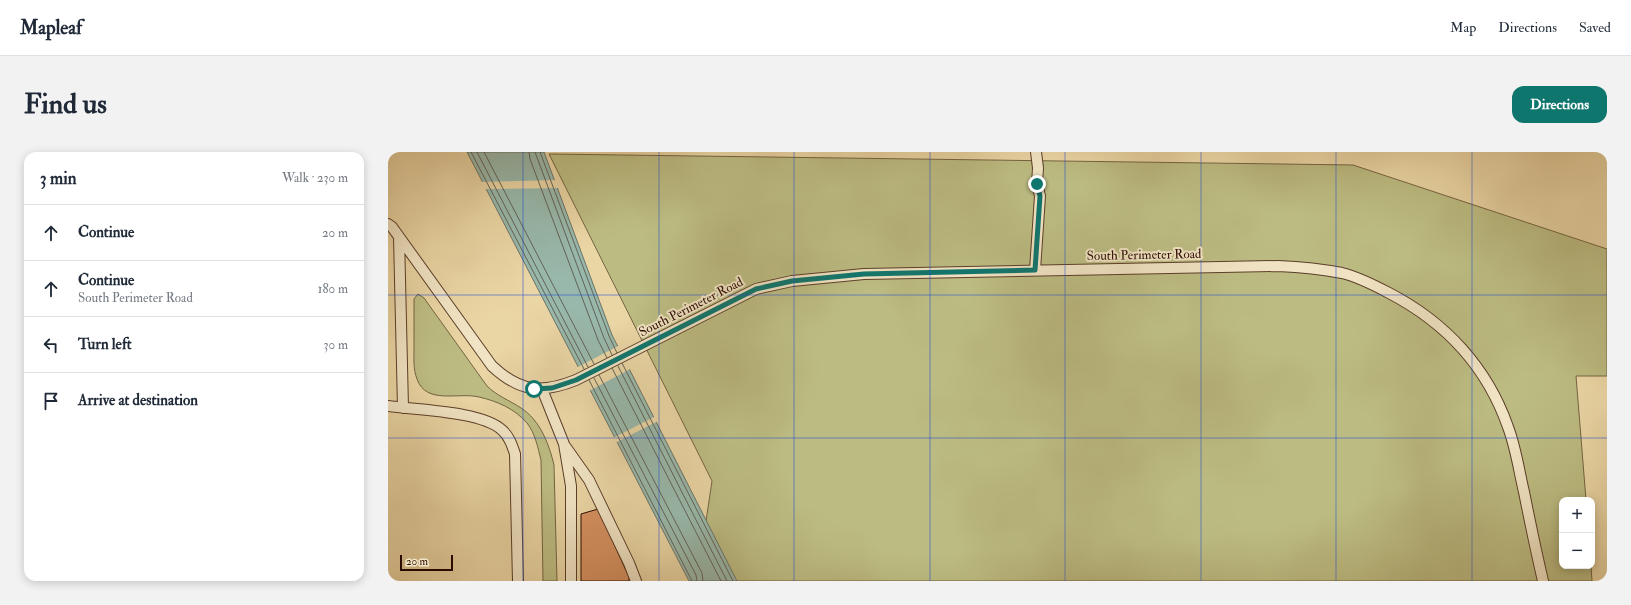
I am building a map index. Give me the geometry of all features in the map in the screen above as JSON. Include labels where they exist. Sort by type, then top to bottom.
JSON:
[{"type":"lane","points":[[1035,270],[1040,196],[1037,184],[1038,168],[1036,152]]},
{"type":"lane","points":[[388,224],[492,366],[501,374],[523,387],[542,390],[564,444],[589,480],[629,563],[636,581]]},
{"type":"lane","points":[[399,237],[403,408]]},
{"type":"lane","name":"South Perimeter Road","points":[[542,390],[576,380],[756,289],[792,281],[864,274],[1278,266],[1310,268],[1343,274],[1376,286],[1408,302],[1436,322],[1458,343],[1480,371],[1496,399],[1508,428],[1517,460],[1543,581]]},
{"type":"lane","points":[[388,406],[476,416],[491,422],[502,430],[510,441],[515,454],[518,581]]},
{"type":"lane","points":[[564,444],[570,486],[571,581]]},
{"type":"green space","points":[[549,154],[1353,165],[1607,249],[1607,376],[1576,376],[1586,497],[1559,497],[1559,569],[1591,569],[1592,581],[697,581],[712,481]]},
{"type":"green space","points":[[418,294],[424,298],[487,386],[495,393],[528,413],[543,433],[554,465],[557,581],[543,581],[541,460],[532,431],[522,418],[499,403],[471,396],[435,395],[421,387],[417,379],[414,364],[414,299]]},
{"type":"water","points":[[467,152],[544,152],[612,335],[737,581],[689,581]]},
{"type":"pier","points":[[557,180],[559,188],[484,189],[480,182]]},
{"type":"pier","points":[[620,345],[632,368],[589,391],[576,368]]},
{"type":"pier","points":[[656,416],[658,421],[615,443],[613,438]]},
{"type":"building","points":[[598,509],[629,577],[629,581],[581,581],[581,514]]},
{"type":"route","points":[[534,389],[542,390],[552,388],[576,380],[756,289],[792,281],[864,274],[1035,270],[1036,235],[1040,196],[1037,184]]}]
